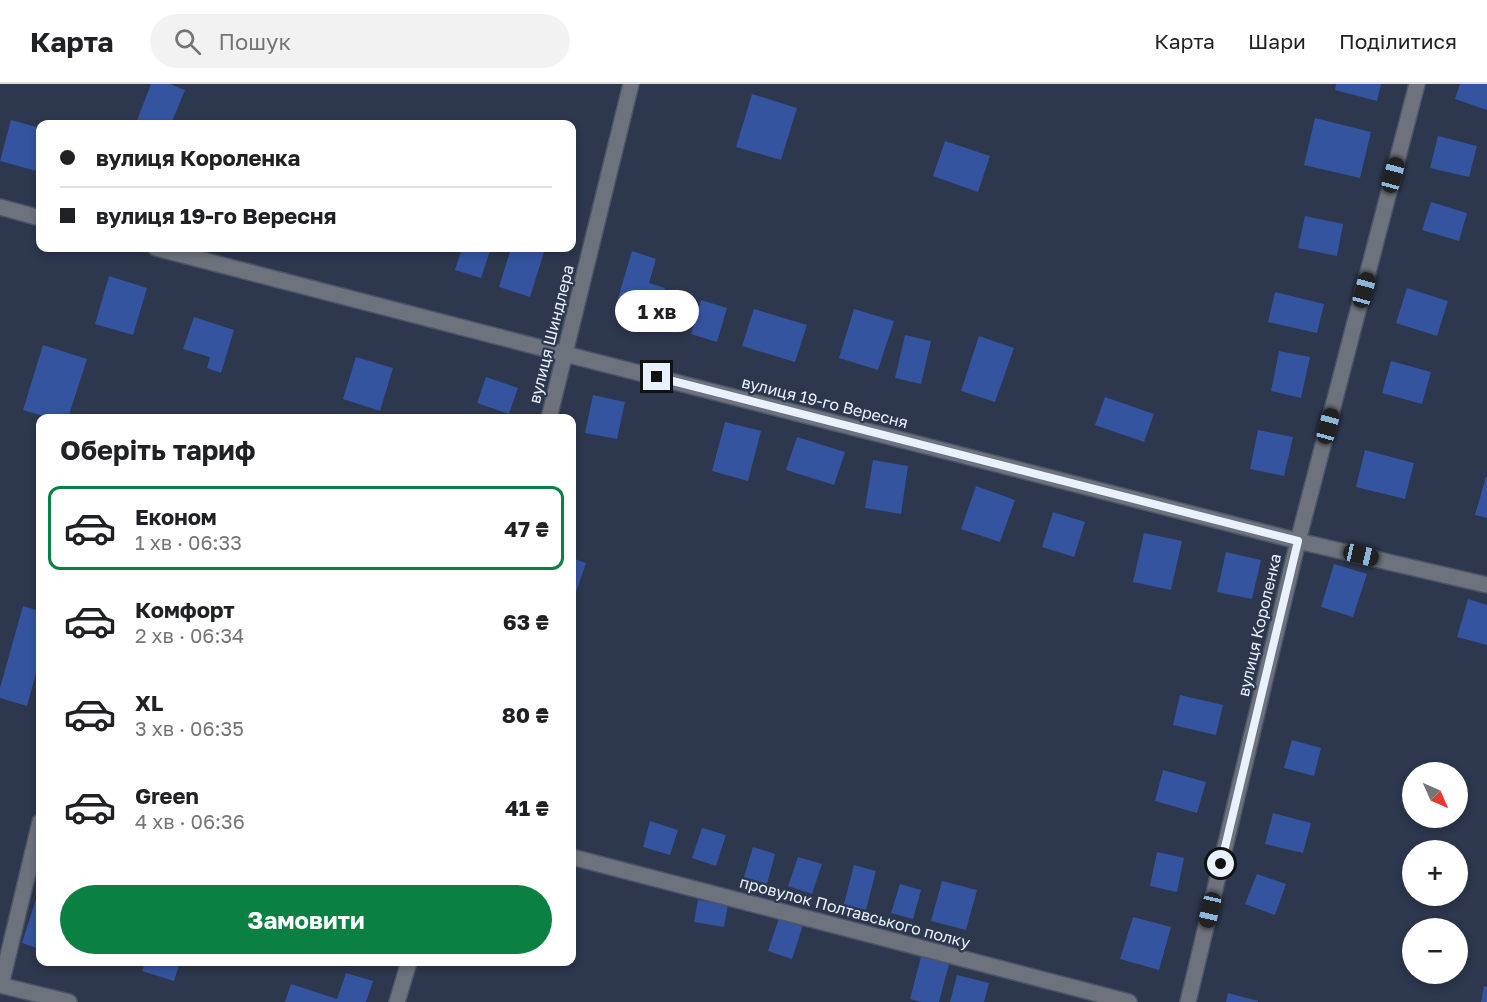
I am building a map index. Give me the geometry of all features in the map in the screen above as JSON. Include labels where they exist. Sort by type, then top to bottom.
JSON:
[{"type":"street","name":"вулиця Шиндлера","points":[[550,414],[631,84]]},
{"type":"street","name":"вулиця Короленка","points":[[1188,1002],[1298,541],[1417,84]]},
{"type":"street","points":[[0,207],[36,217]]},
{"type":"street","name":"вулиця 19-го Вересня","points":[[171,252],[1298,541],[1487,585]]},
{"type":"street","points":[[36,839],[1,985],[69,1002]]},
{"type":"street","name":"провулок Полтавського полку","points":[[576,857],[1129,1002]]},
{"type":"street","points":[[398,1002],[407,966]]},
{"type":"building","points":[[151,84],[170,84],[185,90],[173,120],[137,120]]},
{"type":"building","points":[[1336,84],[1381,84],[1377,101],[1335,90]]},
{"type":"building","points":[[1460,84],[1487,84],[1487,110],[1455,99]]},
{"type":"building","points":[[752,94],[797,108],[781,160],[736,147]]},
{"type":"building","points":[[1315,118],[1371,132],[1360,178],[1304,165]]},
{"type":"building","points":[[11,120],[36,127],[36,171],[0,161]]},
{"type":"building","points":[[1438,136],[1477,146],[1469,177],[1430,168]]},
{"type":"building","points":[[945,141],[990,156],[978,192],[933,176]]},
{"type":"building","points":[[1431,202],[1467,213],[1459,241],[1422,230]]},
{"type":"building","points":[[1305,216],[1343,224],[1337,256],[1298,248]]},
{"type":"building","points":[[632,251],[656,259],[649,283],[665,288],[656,318],[616,305]]},
{"type":"building","points":[[461,252],[490,252],[481,278],[455,270]]},
{"type":"building","points":[[510,252],[544,252],[530,297],[499,287]]},
{"type":"building","points":[[109,276],[147,288],[133,335],[95,324]]},
{"type":"building","points":[[1407,288],[1448,301],[1437,336],[1396,323]]},
{"type":"building","points":[[1275,292],[1324,304],[1317,333],[1268,322]]},
{"type":"building","points":[[701,300],[727,308],[717,342],[691,334]]},
{"type":"building","points":[[754,309],[807,325],[795,362],[742,346]]},
{"type":"building","points":[[854,309],[894,321],[878,370],[839,358]]},
{"type":"building","points":[[194,317],[234,330],[221,373],[207,368],[210,357],[183,349]]},
{"type":"building","points":[[905,335],[931,341],[921,384],[895,378]]},
{"type":"building","points":[[979,336],[1014,348],[995,402],[961,391]]},
{"type":"building","points":[[43,345],[87,359],[69,414],[36,414],[23,410]]},
{"type":"building","points":[[1279,351],[1310,357],[1301,398],[1271,391]]},
{"type":"building","points":[[356,357],[393,368],[380,411],[343,399]]},
{"type":"building","points":[[1391,361],[1431,372],[1422,404],[1382,393]]},
{"type":"building","points":[[486,377],[518,388],[509,414],[477,403]]},
{"type":"building","points":[[593,395],[625,402],[617,439],[585,433]]},
{"type":"building","points":[[1105,397],[1154,414],[1144,442],[1095,425]]},
{"type":"building","points":[[725,422],[761,431],[748,481],[712,471]]},
{"type":"building","points":[[1258,430],[1293,437],[1284,476],[1250,469]]},
{"type":"building","points":[[797,437],[845,452],[834,485],[786,470]]},
{"type":"building","points":[[1365,450],[1414,463],[1405,499],[1356,487]]},
{"type":"building","points":[[873,460],[908,466],[901,514],[865,508]]},
{"type":"building","points":[[1487,477],[1487,518],[1475,515]]},
{"type":"building","points":[[976,486],[1015,500],[1000,542],[961,529]]},
{"type":"building","points":[[1053,512],[1085,522],[1074,557],[1042,547]]},
{"type":"building","points":[[1144,533],[1182,541],[1171,590],[1133,582]]},
{"type":"building","points":[[1226,552],[1261,560],[1252,599],[1217,592]]},
{"type":"building","points":[[576,559],[586,563],[576,592]]},
{"type":"building","points":[[1334,564],[1367,574],[1353,617],[1321,607]]},
{"type":"building","points":[[1468,599],[1487,605],[1487,645],[1457,637]]},
{"type":"building","points":[[23,606],[36,610],[36,673],[27,706],[0,698],[0,688]]},
{"type":"building","points":[[1180,695],[1223,705],[1216,735],[1173,725]]},
{"type":"building","points":[[1292,740],[1321,748],[1314,776],[1284,768]]},
{"type":"building","points":[[1163,770],[1206,782],[1197,813],[1155,801]]},
{"type":"building","points":[[1273,813],[1311,823],[1303,853],[1265,844]]},
{"type":"building","points":[[650,821],[678,830],[670,855],[643,847]]},
{"type":"building","points":[[702,828],[726,835],[716,866],[692,858]]},
{"type":"building","points":[[753,847],[775,854],[767,884],[744,877]]},
{"type":"building","points":[[1157,852],[1184,858],[1177,892],[1150,886]]},
{"type":"building","points":[[798,857],[822,864],[812,894],[788,886]]},
{"type":"building","points":[[854,865],[876,871],[866,910],[844,904]]},
{"type":"building","points":[[1257,874],[1286,884],[1275,915],[1245,904]]},
{"type":"building","points":[[942,881],[977,890],[966,930],[931,921]]},
{"type":"building","points":[[900,884],[921,890],[913,919],[891,913]]},
{"type":"building","points":[[36,899],[36,948],[22,943]]},
{"type":"building","points":[[698,900],[728,905],[724,927],[694,922]]},
{"type":"building","points":[[1133,917],[1171,927],[1159,970],[1120,959]]},
{"type":"building","points":[[779,918],[803,925],[792,959],[768,951]]},
{"type":"building","points":[[921,957],[949,964],[939,1002],[921,1002],[910,999]]},
{"type":"building","points":[[144,966],[179,966],[174,981],[142,971]]},
{"type":"building","points":[[346,973],[373,981],[366,1002],[285,1002],[291,984],[337,999]]},
{"type":"building","points":[[957,975],[989,983],[984,1002],[950,1002]]},
{"type":"building","points":[[1484,986],[1487,987],[1487,1002],[1481,1002]]},
{"type":"building","points":[[1228,993],[1258,1001],[1258,1002],[1226,1002]]},
{"type":"route","points":[[657,377],[1298,541],[1221,864]]}]
